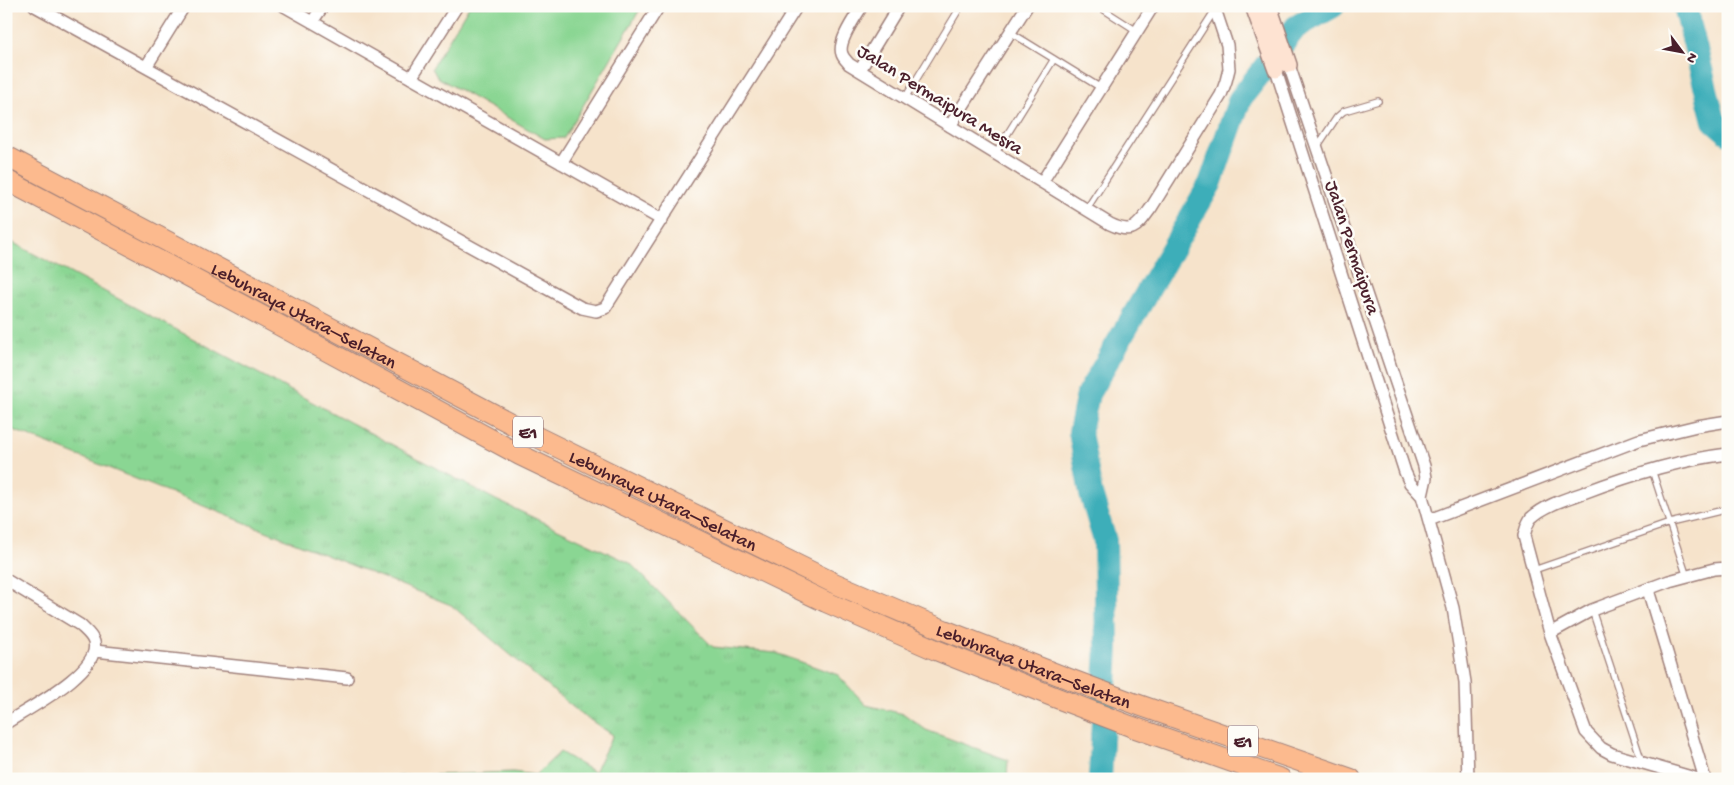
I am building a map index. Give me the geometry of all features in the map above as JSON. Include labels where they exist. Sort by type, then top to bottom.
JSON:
[{"type":"highway","name":"Lebuhraya Utara–Selatan","points":[[6,156],[566,452],[834,583],[944,630],[1064,677],[1351,779]]},
{"type":"highway","name":"Lebuhraya Utara–Selatan","points":[[6,180],[520,455],[826,602],[936,650],[1057,698],[1130,726],[1281,779]]},
{"type":"main road","name":"Jalan Permaipura","points":[[1269,6],[1283,68]]},
{"type":"main road","name":"Jalan Permaipura","points":[[1254,10],[1283,68]]},
{"type":"street","points":[[146,67],[184,6]]},
{"type":"street","points":[[284,6],[662,220]]},
{"type":"street","points":[[312,22],[323,6]]},
{"type":"street","points":[[411,78],[457,6]]},
{"type":"street","points":[[561,163],[659,6]]},
{"type":"street","points":[[39,7],[582,308],[596,311],[605,308],[797,6]]},
{"type":"street","name":"Jalan Permaipura Mesra","points":[[862,6],[850,26],[841,51],[849,64],[1086,210],[1110,224],[1126,230],[1133,229],[1140,223],[1151,208],[1221,95],[1229,69],[1227,45],[1214,8]]},
{"type":"street","points":[[860,70],[899,6]]},
{"type":"street","points":[[950,126],[1027,6]]},
{"type":"street","points":[[1042,182],[1153,6]]},
{"type":"street","name":"Jalan Permaipura","points":[[1283,68],[1317,147],[1424,466],[1426,478],[1422,496]]},
{"type":"street","name":"Jalan Permaipura","points":[[1283,68],[1405,472],[1410,484],[1422,496],[1449,593],[1462,654],[1468,710],[1468,778]]},
{"type":"street","points":[[1429,520],[1639,440],[1697,426],[1728,421]]},
{"type":"street","points":[[1698,779],[1612,754],[1601,748],[1586,732],[1550,632],[1524,536],[1529,520],[1536,514],[1567,499],[1620,479],[1652,470],[1701,457],[1728,454]]},
{"type":"street","points":[[1550,632],[1592,610],[1669,581],[1728,568]]},
{"type":"street","points":[[6,580],[80,625],[90,634],[95,651],[93,659],[84,670],[6,723]]},
{"type":"street","points":[[1648,590],[1705,779]]},
{"type":"street","points":[[95,651],[347,678]]},
{"type":"lane","points":[[905,98],[960,6]]},
{"type":"lane","points":[[1098,6],[1137,31]]},
{"type":"lane","points":[[1086,210],[1214,8]]},
{"type":"lane","points":[[1010,32],[1101,88]]},
{"type":"lane","points":[[995,154],[1054,59]]},
{"type":"lane","points":[[1317,147],[1337,117],[1344,110],[1378,101]]},
{"type":"lane","points":[[1652,470],[1687,576]]},
{"type":"lane","points":[[1534,570],[1670,523],[1728,509]]},
{"type":"lane","points":[[1592,610],[1642,763]]},
{"type":"green space","points":[[469,6],[642,6],[564,138],[545,139],[437,77],[432,68]]},
{"type":"green space","points":[[6,239],[496,500],[630,563],[713,647],[776,653],[838,675],[866,705],[904,714],[926,730],[1008,760],[1007,779],[333,779],[513,772],[536,775],[560,752],[594,772],[613,735],[581,714],[451,605],[6,427]]},
{"type":"waterway","points":[[1100,779],[1107,646],[1105,541],[1091,494],[1080,432],[1088,394],[1210,184],[1240,99],[1296,27],[1333,6]]},
{"type":"waterway","points":[[1685,6],[1714,121],[1728,133]]}]
